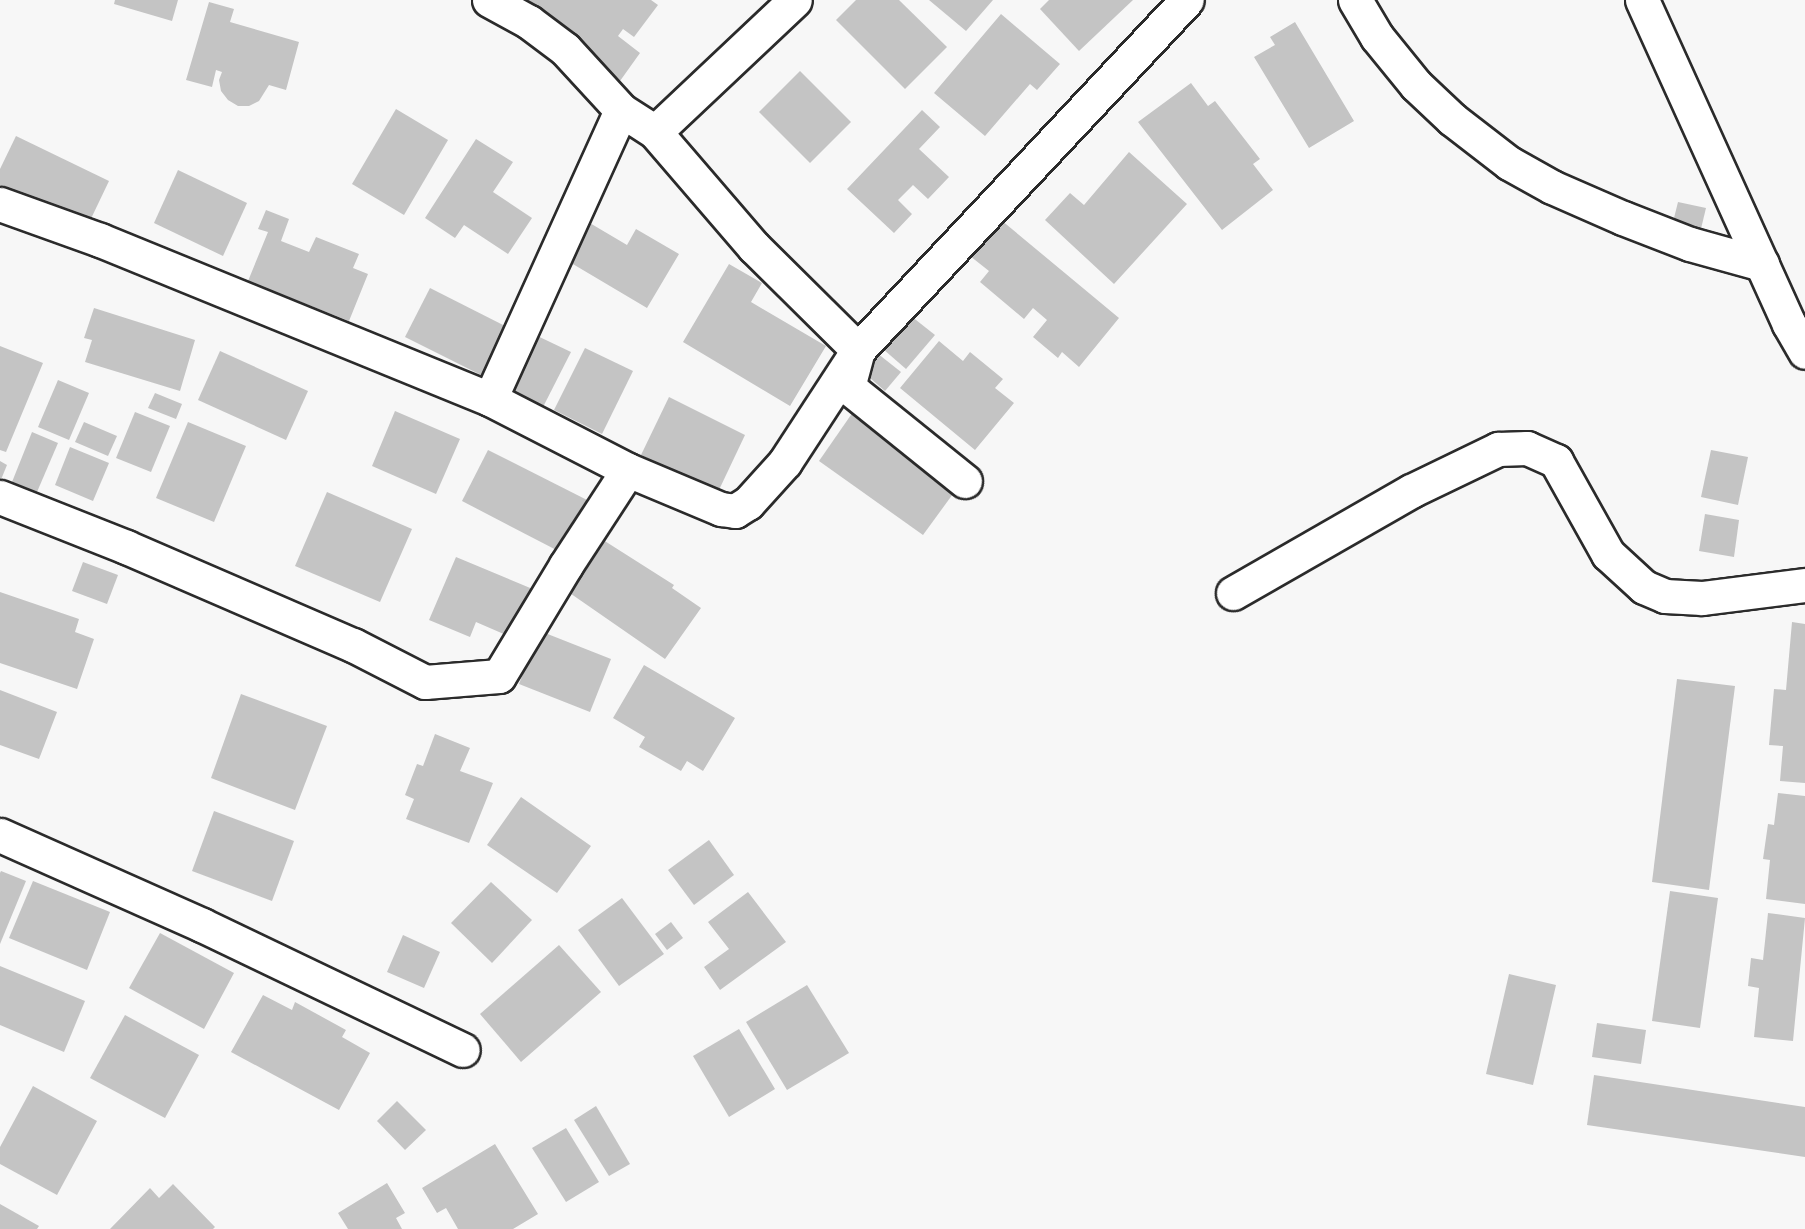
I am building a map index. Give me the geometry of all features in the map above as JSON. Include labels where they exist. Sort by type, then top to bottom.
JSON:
[{"type":"street","points":[[489,0],[529,22],[565,49],[621,110],[655,132],[754,247],[858,350]]},
{"type":"street","points":[[655,132],[795,0]]},
{"type":"street","points":[[0,204],[100,240],[490,399],[628,470],[726,511],[742,508],[785,462],[858,350],[1188,0]]},
{"type":"street","points":[[1355,0],[1377,37],[1416,85],[1452,119],[1509,163],[1552,187],[1623,218],[1690,244],[1762,264]]},
{"type":"street","points":[[1642,0],[1762,264],[1805,352]]},
{"type":"street","points":[[490,399],[621,110]]},
{"type":"street","points":[[858,350],[848,387],[965,481]]},
{"type":"street","points":[[1233,593],[1411,491],[1498,449],[1527,448],[1556,461],[1608,554],[1644,587],[1665,596],[1702,598],[1805,585]]},
{"type":"street","points":[[0,497],[353,645],[425,682],[499,676],[566,565],[628,470]]},
{"type":"street","points":[[0,835],[202,925],[463,1050]]},
{"type":"building","points":[[115,0],[178,0],[172,21],[114,4]]},
{"type":"building","points":[[529,0],[651,0],[658,5],[634,37],[623,29],[618,36],[640,53],[620,81],[522,9]]},
{"type":"building","points":[[856,0],[899,0],[947,47],[905,89],[836,20]]},
{"type":"building","points":[[929,0],[993,0],[966,31]]},
{"type":"building","points":[[1049,0],[1133,0],[1079,51],[1040,9]]},
{"type":"building","points":[[209,2],[234,9],[230,22],[299,42],[286,90],[269,85],[259,101],[249,106],[238,106],[228,100],[221,91],[219,80],[222,72],[216,70],[212,87],[186,80]]},
{"type":"building","points":[[1001,14],[1060,64],[1037,90],[1030,84],[985,136],[934,93]]},
{"type":"building","points":[[1295,22],[1354,121],[1309,148],[1254,57],[1275,45],[1270,37]]},
{"type":"building","points":[[800,71],[851,122],[810,163],[759,112]]},
{"type":"building","points":[[1191,83],[1208,106],[1215,101],[1260,159],[1253,164],[1273,190],[1222,230],[1138,122]]},
{"type":"building","points":[[396,109],[448,140],[404,215],[352,184]]},
{"type":"building","points":[[922,110],[940,127],[919,149],[949,177],[928,199],[913,185],[898,200],[912,214],[894,233],[847,189]]},
{"type":"building","points":[[16,136],[109,181],[87,227],[0,186],[0,169]]},
{"type":"building","points":[[476,139],[513,162],[493,192],[532,218],[508,254],[464,225],[455,238],[425,218]]},
{"type":"building","points":[[1129,152],[1187,204],[1114,284],[1045,220],[1070,193],[1084,205]]},
{"type":"building","points":[[178,170],[247,203],[223,256],[154,223]]},
{"type":"building","points":[[1678,202],[1706,208],[1699,237],[1671,230]]},
{"type":"building","points":[[266,210],[289,219],[281,241],[309,252],[316,237],[359,254],[353,268],[368,274],[349,321],[248,281],[268,232],[258,229]]},
{"type":"building","points":[[583,219],[627,245],[636,229],[679,254],[647,308],[561,257]]},
{"type":"building","points":[[1001,220],[1119,318],[1079,367],[1062,352],[1058,358],[1033,337],[1047,320],[1033,308],[1024,319],[980,282],[989,271],[970,256]]},
{"type":"building","points":[[729,264],[762,283],[751,302],[826,346],[790,406],[683,342]]},
{"type":"building","points":[[430,288],[513,330],[489,379],[405,337]]},
{"type":"building","points":[[94,308],[195,340],[180,391],[85,362],[92,340],[84,338]]},
{"type":"building","points":[[911,316],[935,335],[906,369],[883,349]]},
{"type":"building","points":[[527,331],[571,352],[542,409],[499,388]]},
{"type":"building","points":[[939,341],[963,361],[970,352],[1003,379],[995,388],[1014,403],[975,450],[900,388]]},
{"type":"building","points":[[0,346],[43,363],[6,452],[0,450]]},
{"type":"building","points":[[585,348],[633,371],[602,434],[554,410]]},
{"type":"building","points":[[220,351],[308,391],[286,440],[198,400]]},
{"type":"building","points":[[877,353],[901,372],[885,391],[862,371]]},
{"type":"building","points":[[58,380],[89,393],[69,440],[38,427]]},
{"type":"building","points":[[155,393],[182,404],[176,419],[148,408]]},
{"type":"building","points":[[669,397],[745,435],[718,492],[641,455]]},
{"type":"building","points":[[395,411],[460,439],[436,494],[372,466]]},
{"type":"building","points":[[135,412],[170,426],[151,472],[116,458]]},
{"type":"building","points":[[853,412],[958,487],[923,535],[819,461]]},
{"type":"building","points":[[84,422],[117,436],[108,456],[75,442]]},
{"type":"building","points":[[188,422],[246,446],[214,522],[156,498]]},
{"type":"building","points":[[32,432],[58,443],[37,492],[12,482]]},
{"type":"building","points":[[70,447],[109,463],[93,501],[55,485]]},
{"type":"building","points":[[488,450],[593,503],[566,555],[462,501]]},
{"type":"building","points":[[1711,450],[1748,457],[1738,505],[1701,497]]},
{"type":"building","points":[[0,461],[7,465],[0,482]]},
{"type":"building","points":[[327,492],[412,529],[380,602],[295,566]]},
{"type":"building","points":[[1705,514],[1739,520],[1734,557],[1699,551]]},
{"type":"building","points":[[600,538],[674,585],[672,588],[701,608],[665,659],[564,589]]},
{"type":"building","points":[[456,557],[535,590],[515,639],[476,622],[470,637],[429,620]]},
{"type":"building","points":[[83,562],[118,575],[107,604],[72,591]]},
{"type":"building","points":[[0,592],[79,619],[75,632],[94,639],[77,689],[0,663]]},
{"type":"building","points":[[1792,622],[1805,624],[1805,783],[1780,781],[1783,746],[1769,745],[1774,689],[1786,690]]},
{"type":"building","points":[[540,631],[611,659],[590,712],[519,684]]},
{"type":"building","points":[[644,665],[735,718],[703,771],[687,761],[681,771],[639,747],[645,737],[613,718]]},
{"type":"building","points":[[1677,679],[1735,686],[1709,890],[1652,882]]},
{"type":"building","points":[[0,690],[57,712],[39,759],[0,745]]},
{"type":"building","points":[[241,694],[327,726],[295,810],[211,778]]},
{"type":"building","points":[[435,734],[470,748],[460,771],[493,783],[469,843],[406,819],[414,799],[405,795],[417,764],[423,766]]},
{"type":"building","points":[[1778,793],[1805,796],[1805,904],[1766,899],[1770,860],[1763,859],[1768,824],[1774,825]]},
{"type":"building","points":[[521,797],[591,846],[557,893],[487,845]]},
{"type":"building","points":[[214,811],[294,841],[272,901],[192,871]]},
{"type":"building","points":[[709,840],[734,875],[694,905],[668,870]]},
{"type":"building","points":[[1,871],[26,881],[0,944],[0,873]]},
{"type":"building","points":[[33,881],[110,912],[87,970],[9,938]]},
{"type":"building","points":[[491,882],[532,920],[492,963],[451,923]]},
{"type":"building","points":[[1670,891],[1718,898],[1700,1028],[1652,1021]]},
{"type":"building","points":[[748,892],[786,942],[720,990],[704,967],[729,949],[708,922]]},
{"type":"building","points":[[622,898],[664,954],[619,986],[578,930]]},
{"type":"building","points":[[1768,913],[1805,918],[1793,1041],[1754,1037],[1759,988],[1748,986],[1751,958],[1763,960]]},
{"type":"building","points":[[671,922],[683,938],[667,950],[655,934]]},
{"type":"building","points":[[160,933],[234,973],[204,1029],[129,988]]},
{"type":"building","points":[[403,935],[440,952],[424,988],[387,972]]},
{"type":"building","points":[[559,945],[601,992],[521,1062],[480,1014]]},
{"type":"building","points":[[0,966],[85,1001],[64,1052],[0,1025]]},
{"type":"building","points":[[1509,974],[1556,985],[1533,1085],[1486,1074]]},
{"type":"building","points":[[807,985],[849,1053],[787,1090],[746,1022]]},
{"type":"building","points":[[263,995],[292,1010],[295,1002],[346,1030],[342,1037],[370,1053],[339,1110],[231,1052]]},
{"type":"building","points":[[125,1015],[199,1055],[165,1118],[90,1078]]},
{"type":"building","points":[[1597,1023],[1646,1030],[1641,1064],[1592,1057]]},
{"type":"building","points":[[739,1029],[775,1089],[729,1117],[693,1056]]},
{"type":"building","points":[[1594,1075],[1805,1107],[1805,1157],[1587,1125]]},
{"type":"building","points":[[33,1086],[97,1121],[57,1195],[0,1164],[0,1147]]},
{"type":"building","points":[[397,1101],[426,1130],[405,1150],[377,1121]]},
{"type":"building","points":[[596,1106],[630,1164],[609,1176],[574,1120]]},
{"type":"building","points":[[566,1128],[599,1182],[566,1202],[532,1148]]},
{"type":"building","points":[[495,1144],[538,1214],[513,1229],[458,1229],[446,1208],[437,1213],[422,1188]]},
{"type":"building","points":[[387,1183],[405,1213],[396,1218],[402,1229],[348,1229],[338,1213]]},
{"type":"building","points":[[173,1184],[215,1227],[213,1229],[110,1229],[150,1188],[159,1198]]},
{"type":"building","points":[[0,1204],[39,1226],[37,1229],[0,1229]]}]
